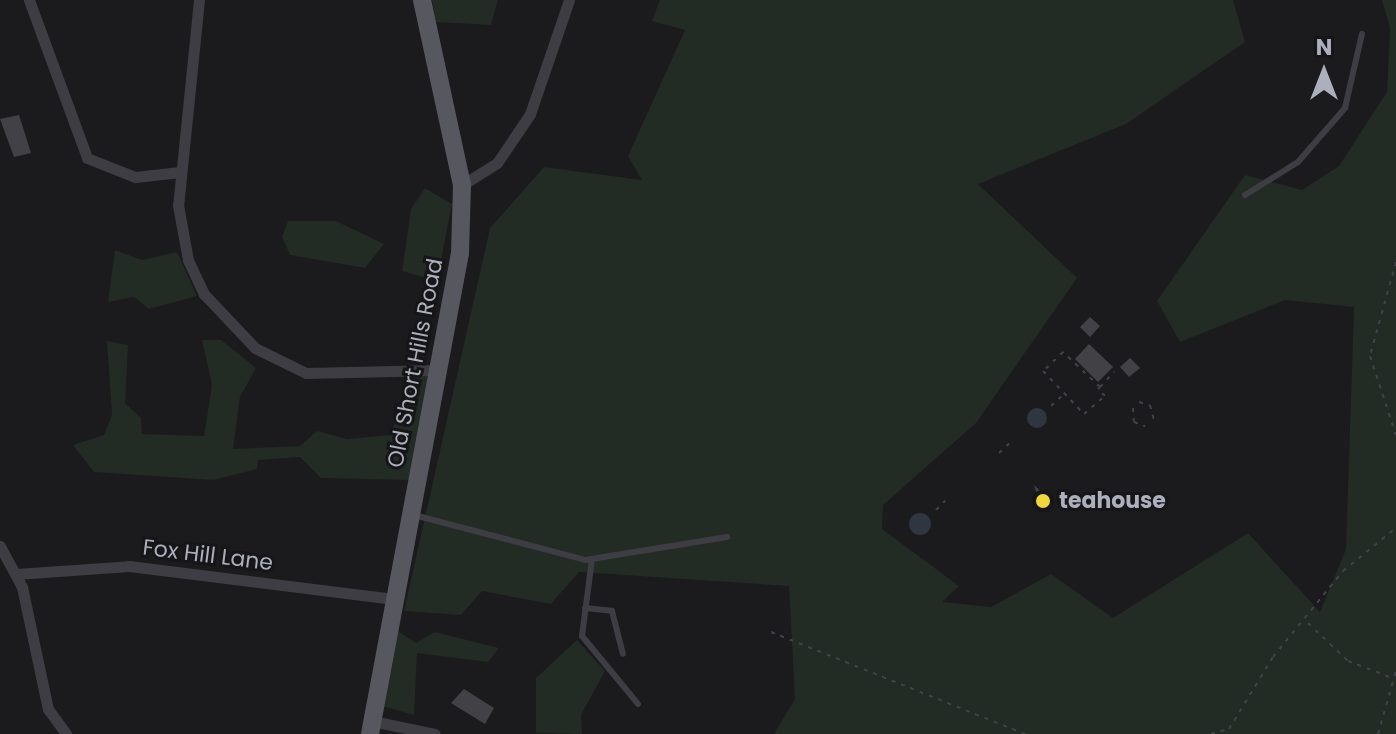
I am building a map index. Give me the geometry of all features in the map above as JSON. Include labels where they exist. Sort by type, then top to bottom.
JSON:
[{"type":"main road","name":"Old Short Hills Road","points":[[371,727],[460,253],[462,185],[422,0]]},
{"type":"street","points":[[29,0],[87,158],[135,177],[180,172]]},
{"type":"street","points":[[199,0],[180,172],[188,260],[209,302],[240,337],[306,373],[438,370]]},
{"type":"street","points":[[462,185],[497,163],[530,114],[569,0]]},
{"type":"street","points":[[0,546],[16,574],[48,709],[66,734]]},
{"type":"street","name":"Fox Hill Lane","points":[[16,574],[129,566],[394,599]]},
{"type":"street","points":[[371,727],[435,734]]},
{"type":"lane","points":[[1245,195],[1298,162],[1345,108],[1362,34]]},
{"type":"lane","points":[[410,514],[525,549],[592,559],[727,537]]},
{"type":"lane","points":[[592,559],[582,636],[638,704]]},
{"type":"lane","points":[[585,608],[612,611],[623,654]]},
{"type":"path","points":[[1396,262],[1370,356],[1396,435]]},
{"type":"path","points":[[1063,352],[1100,387],[1105,396],[1084,414],[1065,393],[1043,371],[1063,352]]},
{"type":"path","points":[[1100,387],[1114,372]]},
{"type":"path","points":[[1051,406],[1065,393]]},
{"type":"path","points":[[1139,402],[1150,405],[1154,420]]},
{"type":"path","points":[[1133,408],[1134,422],[1145,426]]},
{"type":"path","points":[[999,453],[1011,442]]},
{"type":"path","points":[[936,510],[945,501]]},
{"type":"path","points":[[1211,734],[1229,729],[1273,657],[1308,622],[1343,571],[1396,528]]},
{"type":"path","points":[[1308,622],[1348,661],[1392,678]]},
{"type":"path","points":[[771,632],[1025,734]]},
{"type":"path","points":[[1378,734],[1396,671]]},
{"type":"shaded area","points":[[432,0],[498,0],[491,25],[436,22]]},
{"type":"shaded area","points":[[660,0],[1233,0],[1245,42],[1126,124],[978,184],[1077,278],[976,423],[883,505],[882,529],[959,586],[942,602],[991,607],[1051,574],[1113,618],[1248,533],[1320,612],[1346,549],[1354,307],[1285,300],[1180,342],[1157,301],[1245,175],[1302,190],[1339,166],[1387,92],[1390,28],[1382,0],[1396,0],[1396,734],[774,734],[795,699],[789,586],[579,572],[551,604],[482,591],[461,615],[404,611],[490,228],[544,167],[642,180],[628,156],[685,30],[652,21]]},
{"type":"shaded area","points":[[425,188],[452,204],[437,281],[402,271],[411,209]]},
{"type":"shaded area","points":[[288,221],[336,221],[384,244],[365,268],[290,255],[282,237]]},
{"type":"shaded area","points":[[115,250],[142,260],[177,252],[197,296],[149,309],[134,297],[108,302]]},
{"type":"shaded area","points":[[202,340],[221,340],[256,368],[240,397],[233,449],[300,446],[317,431],[347,439],[390,435],[412,377],[433,376],[409,480],[321,478],[300,457],[258,460],[257,469],[213,480],[94,472],[73,445],[104,435],[112,415],[107,341],[128,345],[125,403],[141,418],[142,434],[204,436],[212,385]]},
{"type":"shaded area","points":[[1037,408],[1044,411],[1047,418],[1044,425],[1037,428],[1030,425],[1027,418],[1030,411]]},
{"type":"shaded area","points":[[920,513],[928,516],[931,524],[928,532],[920,535],[912,532],[909,524],[912,516]]},
{"type":"shaded area","points":[[395,629],[416,643],[435,632],[499,648],[488,662],[417,653],[414,715],[382,706]]},
{"type":"shaded area","points":[[577,640],[605,671],[581,715],[582,734],[536,733],[536,678]]},
{"type":"building","points":[[19,115],[31,153],[14,157],[0,119]]},
{"type":"building","points":[[1090,317],[1100,326],[1090,337],[1080,327]]},
{"type":"building","points":[[1089,344],[1113,367],[1098,382],[1075,359]]},
{"type":"building","points":[[1130,358],[1140,368],[1129,377],[1120,367]]},
{"type":"building","points":[[1034,485],[1048,498],[1048,507],[1040,504]]},
{"type":"building","points":[[464,689],[494,708],[485,724],[451,703]]},
{"type":"place","name":"teahouse","points":[[1043,501]]}]
